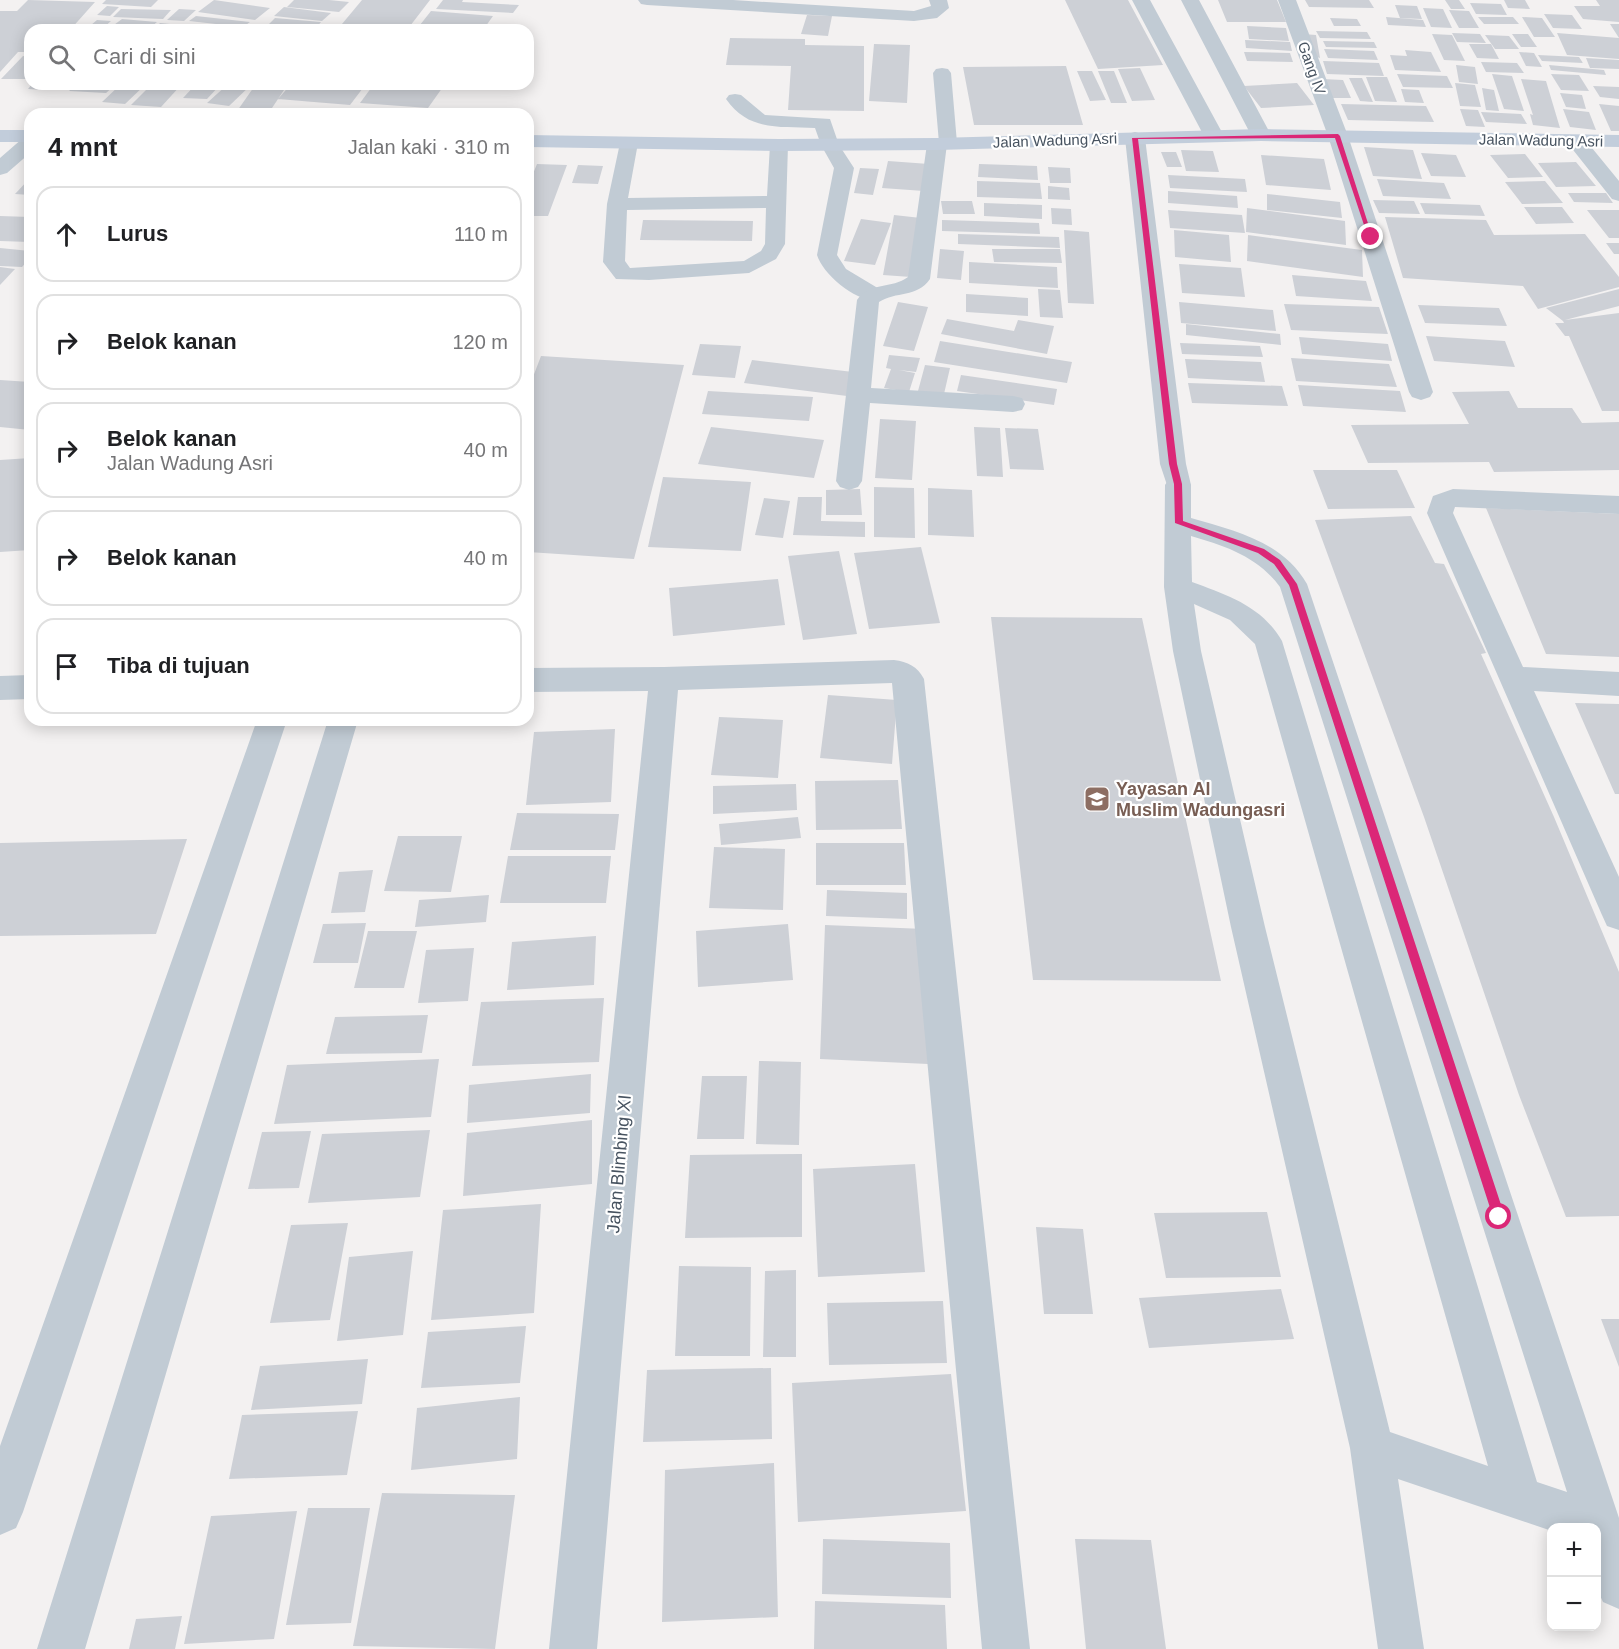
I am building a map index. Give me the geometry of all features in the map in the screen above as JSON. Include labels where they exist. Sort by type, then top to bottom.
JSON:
[{"type":"main road","name":"Jalan Wadung Asri","points":[[534,141],[779,146],[1261,135],[1619,141]]},
{"type":"main road","points":[[0,136],[24,136]]},
{"type":"street","points":[[646,0],[914,16],[931,14],[940,8],[938,0]]},
{"type":"street","points":[[1141,0],[1214,136]]},
{"type":"street","points":[[1190,0],[1261,135]]},
{"type":"street","name":"Gang IV","points":[[1287,0],[1338,136],[1421,392]]},
{"type":"street","points":[[1135,138],[1173,464],[1178,484]]},
{"type":"street","points":[[1576,141],[1619,195]]},
{"type":"street","points":[[849,481],[868,300],[873,295],[911,286],[920,279],[943,144]]},
{"type":"street","points":[[0,169],[24,147]]},
{"type":"street","points":[[858,395],[1013,404]]},
{"type":"street","points":[[1619,504],[1453,498],[1442,502],[1440,513],[1516,678],[1619,915]]},
{"type":"street","points":[[534,680],[664,679],[894,671],[900,672],[909,679],[1006,1649]]},
{"type":"street","points":[[1516,678],[1619,684]]},
{"type":"street","name":"Jalan Blimbing XI","points":[[573,1649],[664,679]]},
{"type":"street","points":[[0,688],[24,687]]},
{"type":"street","points":[[0,1512],[270,726]]},
{"type":"street","points":[[61,1649],[341,726]]},
{"type":"lane","points":[[942,73],[943,144]]},
{"type":"lane","points":[[735,99],[754,117],[762,120],[822,122],[830,145],[844,168],[827,255],[828,263],[834,270],[873,295]]},
{"type":"lane","points":[[629,143],[617,204],[614,262],[624,274],[749,267],[769,255],[775,244],[779,146]]},
{"type":"lane","points":[[617,204],[776,202]]},
{"type":"lane","points":[[1178,484],[1178,587],[1187,651],[1248,927],[1372,1448],[1401,1649]]},
{"type":"lane","points":[[1179,523],[1261,551],[1277,562],[1293,584],[1599,1523]]},
{"type":"lane","points":[[1178,587],[1243,613],[1259,627],[1268,640],[1520,1500]]},
{"type":"lane","points":[[1372,1448],[1591,1523]]},
{"type":"lane","points":[[1601,1529],[1619,1586]]},
{"type":"building","points":[[28,0],[95,2],[75,24],[24,24],[24,52],[18,52],[0,72],[0,11],[17,11]]},
{"type":"building","points":[[106,0],[158,0],[151,7],[102,4]]},
{"type":"building","points":[[214,0],[270,8],[255,20],[198,12]]},
{"type":"building","points":[[294,0],[349,2],[339,12],[287,7]]},
{"type":"building","points":[[362,0],[430,0],[412,24],[342,24]]},
{"type":"building","points":[[443,0],[463,0],[462,2],[519,5],[513,13],[436,9]]},
{"type":"building","points":[[1065,0],[1128,0],[1163,65],[1098,69]]},
{"type":"building","points":[[1218,0],[1277,0],[1286,22],[1227,22]]},
{"type":"building","points":[[1305,0],[1369,0],[1374,8],[1309,7]]},
{"type":"building","points":[[1445,0],[1459,0],[1465,9],[1451,9]]},
{"type":"building","points":[[1504,0],[1525,0],[1530,9],[1508,8]]},
{"type":"building","points":[[1596,0],[1619,0],[1619,22],[1583,19],[1574,6],[1600,6]]},
{"type":"building","points":[[1470,3],[1501,4],[1507,15],[1476,14]]},
{"type":"building","points":[[1395,5],[1417,6],[1422,19],[1400,18]]},
{"type":"building","points":[[107,6],[119,7],[110,16],[97,15]]},
{"type":"building","points":[[284,7],[331,13],[322,21],[274,16]]},
{"type":"building","points":[[1423,8],[1443,9],[1452,28],[1431,27]]},
{"type":"building","points":[[121,9],[171,10],[163,19],[113,17]]},
{"type":"building","points":[[179,9],[196,10],[184,21],[167,20]]},
{"type":"building","points":[[1449,10],[1469,11],[1479,28],[1459,28]]},
{"type":"building","points":[[431,11],[493,16],[487,24],[421,24]]},
{"type":"building","points":[[1544,14],[1572,15],[1582,29],[1553,28]]},
{"type":"building","points":[[807,15],[832,16],[828,36],[801,34]]},
{"type":"building","points":[[196,16],[250,22],[247,24],[216,24],[189,21]]},
{"type":"building","points":[[1386,17],[1423,20],[1426,27],[1388,25]]},
{"type":"building","points":[[1478,17],[1513,17],[1519,24],[1484,24]]},
{"type":"building","points":[[1522,17],[1542,18],[1555,37],[1534,37]]},
{"type":"building","points":[[275,18],[321,22],[319,24],[269,24]]},
{"type":"building","points":[[1330,18],[1357,19],[1361,26],[1334,26]]},
{"type":"building","points":[[122,19],[157,22],[155,24],[115,24]]},
{"type":"building","points":[[97,20],[111,21],[108,24],[92,24]]},
{"type":"building","points":[[1610,24],[1619,24],[1619,38]]},
{"type":"building","points":[[1247,26],[1286,28],[1289,41],[1249,39]]},
{"type":"building","points":[[1316,31],[1367,32],[1371,39],[1320,38]]},
{"type":"building","points":[[1452,33],[1480,34],[1486,43],[1457,42]]},
{"type":"building","points":[[1557,33],[1619,38],[1619,59],[1567,55]]},
{"type":"building","points":[[1303,34],[1316,35],[1320,58],[1310,55]]},
{"type":"building","points":[[1432,34],[1452,35],[1465,61],[1444,60]]},
{"type":"building","points":[[1512,34],[1528,34],[1537,47],[1521,47]]},
{"type":"building","points":[[1485,35],[1509,36],[1519,49],[1495,49]]},
{"type":"building","points":[[730,38],[805,39],[805,45],[864,46],[864,111],[788,110],[791,66],[726,65]]},
{"type":"building","points":[[1245,40],[1290,42],[1292,51],[1246,48]]},
{"type":"building","points":[[1323,41],[1374,42],[1377,48],[1326,47]]},
{"type":"building","points":[[874,44],[910,45],[907,103],[869,101]]},
{"type":"building","points":[[1469,44],[1491,44],[1499,59],[1477,58]]},
{"type":"building","points":[[1324,49],[1374,51],[1378,60],[1328,58]]},
{"type":"building","points":[[1405,50],[1431,52],[1441,72],[1395,70],[1390,55],[1407,56]]},
{"type":"building","points":[[1244,52],[1290,53],[1293,62],[1247,61]]},
{"type":"building","points":[[1519,52],[1534,53],[1542,67],[1526,66]]},
{"type":"building","points":[[1538,55],[1579,57],[1583,63],[1542,61]]},
{"type":"building","points":[[23,56],[24,56],[24,79],[1,79]]},
{"type":"building","points":[[1586,58],[1619,60],[1619,69],[1590,68]]},
{"type":"building","points":[[1323,61],[1379,63],[1384,76],[1327,74]]},
{"type":"building","points":[[1481,62],[1517,63],[1524,73],[1486,72]]},
{"type":"building","points":[[1456,65],[1475,67],[1478,84],[1459,82]]},
{"type":"building","points":[[1549,65],[1604,70],[1606,75],[1551,70]]},
{"type":"building","points":[[1066,66],[1083,125],[974,125],[963,67]]},
{"type":"building","points":[[1140,68],[1155,100],[1132,101],[1118,69]]},
{"type":"building","points":[[1077,71],[1092,71],[1106,100],[1090,101]]},
{"type":"building","points":[[1098,71],[1114,71],[1127,103],[1111,103]]},
{"type":"building","points":[[1397,74],[1447,76],[1453,88],[1403,87]]},
{"type":"building","points":[[1492,74],[1512,76],[1524,111],[1504,109]]},
{"type":"building","points":[[1551,74],[1579,75],[1589,91],[1561,90]]},
{"type":"building","points":[[1366,77],[1387,77],[1397,102],[1375,101]]},
{"type":"building","points":[[1349,78],[1362,78],[1373,102],[1360,101]]},
{"type":"building","points":[[1322,79],[1343,80],[1351,98],[1330,98]]},
{"type":"building","points":[[1521,79],[1546,81],[1560,128],[1533,125],[1530,114],[1533,115]]},
{"type":"building","points":[[1297,83],[1314,105],[1261,108],[1244,86]]},
{"type":"building","points":[[1455,83],[1475,85],[1481,107],[1460,106]]},
{"type":"building","points":[[1593,86],[1619,87],[1619,99],[1600,97]]},
{"type":"building","points":[[1482,88],[1494,90],[1499,111],[1486,110]]},
{"type":"building","points":[[1401,89],[1419,90],[1424,103],[1405,102]]},
{"type":"building","points":[[70,90],[109,90],[106,93]]},
{"type":"building","points":[[115,90],[140,90],[125,104],[102,102]]},
{"type":"building","points":[[146,90],[177,90],[161,107],[131,105]]},
{"type":"building","points":[[190,90],[215,90],[207,99],[183,98]]},
{"type":"building","points":[[221,90],[246,90],[229,106],[207,103]]},
{"type":"building","points":[[252,90],[284,90],[272,108],[239,108]]},
{"type":"building","points":[[286,90],[361,90],[350,105],[278,99]]},
{"type":"building","points":[[370,90],[441,90],[428,108],[360,103]]},
{"type":"building","points":[[1560,93],[1582,95],[1586,109],[1566,107]]},
{"type":"building","points":[[1341,104],[1426,106],[1434,122],[1348,120]]},
{"type":"building","points":[[1599,104],[1619,106],[1619,131],[1611,131]]},
{"type":"building","points":[[1460,109],[1478,110],[1485,127],[1466,126]]},
{"type":"building","points":[[1563,109],[1589,112],[1596,130],[1570,127]]},
{"type":"building","points":[[1481,112],[1521,114],[1527,124],[1486,122]]},
{"type":"building","points":[[1364,147],[1413,150],[1422,179],[1373,176]]},
{"type":"building","points":[[1181,150],[1213,151],[1219,172],[1186,171]]},
{"type":"building","points":[[1161,152],[1176,152],[1182,167],[1167,167]]},
{"type":"building","points":[[1421,153],[1456,155],[1466,177],[1431,176]]},
{"type":"building","points":[[1525,154],[1543,177],[1508,178],[1490,155]]},
{"type":"building","points":[[1261,155],[1324,159],[1331,190],[1266,185]]},
{"type":"building","points":[[888,161],[929,164],[924,191],[882,188]]},
{"type":"building","points":[[1576,162],[1596,186],[1556,187],[1538,163]]},
{"type":"building","points":[[537,164],[567,165],[548,216],[534,216],[534,171]]},
{"type":"building","points":[[979,164],[1037,166],[1038,180],[978,177]]},
{"type":"building","points":[[578,165],[603,166],[598,184],[572,183]]},
{"type":"building","points":[[1048,167],[1070,168],[1071,183],[1050,183]]},
{"type":"building","points":[[860,168],[879,169],[873,195],[854,193]]},
{"type":"building","points":[[1168,175],[1245,179],[1247,192],[1170,188]]},
{"type":"building","points":[[1377,179],[1444,183],[1451,199],[1383,196]]},
{"type":"building","points":[[977,181],[1040,183],[1042,199],[977,197]]},
{"type":"building","points":[[1545,181],[1563,203],[1522,204],[1505,182]]},
{"type":"building","points":[[24,184],[24,195],[15,194]]},
{"type":"building","points":[[1048,186],[1069,188],[1070,200],[1048,199]]},
{"type":"building","points":[[1168,191],[1237,196],[1238,208],[1168,203]]},
{"type":"building","points":[[1568,193],[1606,193],[1613,203],[1574,202]]},
{"type":"building","points":[[1267,194],[1340,202],[1342,218],[1267,210]]},
{"type":"building","points":[[1373,200],[1414,201],[1420,214],[1379,213]]},
{"type":"building","points":[[941,201],[972,201],[975,214],[943,214]]},
{"type":"building","points":[[984,203],[1042,205],[1042,219],[984,216]]},
{"type":"building","points":[[1420,203],[1480,205],[1485,216],[1425,214]]},
{"type":"building","points":[[1524,207],[1562,207],[1574,223],[1536,224]]},
{"type":"building","points":[[1051,208],[1071,209],[1072,225],[1052,224]]},
{"type":"building","points":[[1247,208],[1345,221],[1346,245],[1246,232]]},
{"type":"building","points":[[1168,210],[1242,215],[1245,233],[1170,228]]},
{"type":"building","points":[[1587,210],[1619,210],[1619,238],[1609,238]]},
{"type":"building","points":[[894,215],[921,218],[911,277],[883,275]]},
{"type":"building","points":[[0,216],[24,217],[24,242],[0,241]]},
{"type":"building","points":[[1385,217],[1486,220],[1494,235],[1585,234],[1619,277],[1619,287],[1538,309],[1523,286],[1403,278]]},
{"type":"building","points":[[861,219],[891,223],[875,265],[844,261]]},
{"type":"building","points":[[643,220],[753,221],[752,241],[640,240]]},
{"type":"building","points":[[942,220],[1039,223],[1040,234],[942,231]]},
{"type":"building","points":[[1064,230],[1089,232],[1094,304],[1068,303]]},
{"type":"building","points":[[1174,230],[1229,235],[1231,262],[1175,257]]},
{"type":"building","points":[[958,234],[1059,237],[1060,248],[958,244]]},
{"type":"building","points":[[1248,235],[1362,250],[1363,277],[1247,261]]},
{"type":"building","points":[[1606,243],[1619,243],[1619,254],[1614,254]]},
{"type":"building","points":[[0,248],[24,250],[22,267],[0,266]]},
{"type":"building","points":[[940,249],[964,251],[961,280],[937,278]]},
{"type":"building","points":[[992,249],[1060,249],[1062,263],[994,262]]},
{"type":"building","points":[[969,262],[1057,267],[1058,288],[969,283]]},
{"type":"building","points":[[1179,264],[1241,268],[1245,297],[1182,293]]},
{"type":"building","points":[[0,267],[15,269],[0,285]]},
{"type":"building","points":[[1292,275],[1366,281],[1372,301],[1296,296]]},
{"type":"building","points":[[1038,289],[1060,290],[1063,318],[1040,317]]},
{"type":"building","points":[[1619,289],[1619,306],[1565,320],[1619,313],[1619,411],[1602,411],[1569,336],[1565,336],[1555,323],[1564,323],[1563,321],[1546,308]]},
{"type":"building","points":[[966,294],[1028,298],[1028,316],[966,312]]},
{"type":"building","points":[[898,302],[928,307],[914,351],[883,346]]},
{"type":"building","points":[[1179,302],[1273,310],[1276,331],[1181,323]]},
{"type":"building","points":[[1284,304],[1379,307],[1388,334],[1291,330]]},
{"type":"building","points":[[1418,305],[1499,308],[1507,326],[1425,323]]},
{"type":"building","points":[[947,319],[1014,331],[1018,320],[1054,326],[1047,354],[941,334]]},
{"type":"building","points":[[1186,324],[1280,334],[1281,345],[1186,335]]},
{"type":"building","points":[[1426,336],[1505,341],[1515,367],[1434,361]]},
{"type":"building","points":[[1299,337],[1388,344],[1392,361],[1302,354]]},
{"type":"building","points":[[940,341],[1072,362],[1067,383],[934,362]]},
{"type":"building","points":[[1180,343],[1260,346],[1263,357],[1182,354]]},
{"type":"building","points":[[700,344],[741,346],[735,378],[692,375]]},
{"type":"building","points":[[889,355],[920,358],[916,372],[899,370],[915,373],[909,392],[884,388],[891,369],[886,368]]},
{"type":"building","points":[[541,356],[684,365],[634,559],[534,552],[534,374]]},
{"type":"building","points":[[1291,358],[1389,364],[1397,387],[1296,381]]},
{"type":"building","points":[[1185,359],[1261,362],[1265,382],[1188,378]]},
{"type":"building","points":[[752,360],[853,372],[847,396],[744,383]]},
{"type":"building","points":[[925,365],[950,368],[944,394],[918,391]]},
{"type":"building","points":[[961,375],[1057,389],[1054,405],[957,391]]},
{"type":"building","points":[[0,380],[24,382],[24,429],[0,427]]},
{"type":"building","points":[[1188,383],[1282,386],[1288,406],[1192,403]]},
{"type":"building","points":[[1298,385],[1400,391],[1406,412],[1303,406]]},
{"type":"building","points":[[708,391],[813,397],[809,421],[702,414]]},
{"type":"building","points":[[1509,391],[1518,408],[1572,408],[1582,423],[1619,422],[1619,470],[1494,472],[1489,462],[1368,463],[1351,425],[1469,424],[1452,392]]},
{"type":"building","points":[[880,419],[916,421],[912,480],[875,478]]},
{"type":"building","points":[[711,427],[824,440],[814,478],[698,464]]},
{"type":"building","points":[[974,427],[1000,428],[1003,477],[977,476]]},
{"type":"building","points":[[1005,428],[1038,429],[1044,470],[1010,469]]},
{"type":"building","points":[[24,458],[24,550],[0,552],[0,460]]},
{"type":"building","points":[[1313,470],[1397,470],[1415,508],[1328,509]]},
{"type":"building","points":[[663,477],[751,482],[741,551],[648,547]]},
{"type":"building","points":[[874,487],[914,488],[915,538],[874,537]]},
{"type":"building","points":[[928,488],[972,490],[974,537],[928,535]]},
{"type":"building","points":[[860,489],[862,515],[826,515],[826,490]]},
{"type":"building","points":[[798,497],[822,497],[821,521],[865,522],[865,537],[793,535]]},
{"type":"building","points":[[764,498],[790,501],[783,538],[755,535]]},
{"type":"building","points":[[1486,508],[1619,514],[1619,657],[1546,654]]},
{"type":"building","points":[[1411,516],[1435,563],[1444,564],[1486,653],[1481,654],[1554,817],[1619,972],[1619,1216],[1566,1217],[1519,1095],[1424,817],[1315,520]]},
{"type":"building","points":[[921,547],[940,623],[869,629],[854,553]]},
{"type":"building","points":[[839,551],[857,634],[803,640],[788,556]]},
{"type":"building","points":[[778,579],[785,625],[673,636],[669,588]]},
{"type":"building","name":"Yayasan Al Muslim Wadungasri","points":[[991,617],[1142,618],[1221,981],[1033,980]]},
{"type":"building","points":[[828,695],[897,700],[892,764],[820,758]]},
{"type":"building","points":[[1575,703],[1619,704],[1619,794],[1615,794]]},
{"type":"building","points":[[719,717],[783,720],[778,778],[711,775]]},
{"type":"building","points":[[615,729],[611,802],[526,805],[534,732]]},
{"type":"building","points":[[898,780],[902,829],[816,830],[815,781]]},
{"type":"building","points":[[796,784],[797,810],[713,814],[713,786]]},
{"type":"building","points":[[517,813],[619,814],[615,850],[510,850]]},
{"type":"building","points":[[798,817],[801,838],[721,845],[719,824]]},
{"type":"building","points":[[398,836],[462,836],[451,892],[384,891]]},
{"type":"building","points":[[187,839],[156,934],[0,936],[0,843]]},
{"type":"building","points":[[816,843],[904,843],[906,885],[816,885]]},
{"type":"building","points":[[714,847],[785,849],[783,910],[709,908]]},
{"type":"building","points":[[508,856],[611,856],[606,903],[500,903]]},
{"type":"building","points":[[373,870],[365,912],[331,913],[339,872]]},
{"type":"building","points":[[827,890],[907,893],[907,919],[826,916]]},
{"type":"building","points":[[489,895],[486,922],[415,927],[419,900]]},
{"type":"building","points":[[366,923],[358,963],[313,963],[323,924]]},
{"type":"building","points":[[788,924],[793,980],[698,987],[696,931]]},
{"type":"building","points":[[825,925],[925,929],[928,1064],[820,1059]]},
{"type":"building","points":[[368,931],[417,931],[404,988],[354,988]]},
{"type":"building","points":[[596,936],[594,985],[507,990],[512,942]]},
{"type":"building","points":[[474,948],[468,1001],[418,1003],[426,950]]},
{"type":"building","points":[[604,998],[599,1062],[472,1066],[481,1002]]},
{"type":"building","points":[[428,1015],[422,1053],[326,1054],[335,1017]]},
{"type":"building","points":[[439,1059],[431,1117],[274,1124],[287,1065]]},
{"type":"building","points":[[759,1061],[801,1062],[799,1145],[756,1144]]},
{"type":"building","points":[[591,1074],[590,1113],[467,1123],[469,1085]]},
{"type":"building","points":[[702,1076],[747,1076],[744,1139],[697,1139]]},
{"type":"building","points":[[592,1120],[592,1184],[463,1196],[467,1133]]},
{"type":"building","points":[[430,1130],[420,1197],[308,1203],[322,1134]]},
{"type":"building","points":[[311,1131],[299,1188],[248,1189],[262,1132]]},
{"type":"building","points":[[802,1154],[802,1237],[685,1238],[690,1155]]},
{"type":"building","points":[[915,1164],[925,1272],[818,1277],[813,1169]]},
{"type":"building","points":[[541,1204],[534,1313],[431,1320],[443,1210]]},
{"type":"building","points":[[1267,1212],[1281,1277],[1166,1278],[1154,1213]]},
{"type":"building","points":[[348,1223],[330,1320],[270,1323],[291,1225]]},
{"type":"building","points":[[1036,1227],[1083,1229],[1093,1314],[1044,1314]]},
{"type":"building","points":[[413,1251],[403,1335],[337,1341],[349,1257]]},
{"type":"building","points":[[679,1266],[751,1267],[750,1356],[675,1356]]},
{"type":"building","points":[[796,1270],[796,1357],[763,1357],[765,1271]]},
{"type":"building","points":[[1281,1289],[1294,1339],[1149,1348],[1139,1298]]},
{"type":"building","points":[[943,1301],[947,1363],[829,1365],[827,1303]]},
{"type":"building","points":[[1601,1319],[1619,1319],[1619,1367]]},
{"type":"building","points":[[526,1326],[520,1383],[421,1388],[428,1332]]},
{"type":"building","points":[[368,1359],[362,1404],[251,1410],[260,1366]]},
{"type":"building","points":[[771,1368],[772,1439],[643,1442],[647,1370]]},
{"type":"building","points":[[951,1374],[966,1511],[798,1522],[792,1383]]},
{"type":"building","points":[[520,1397],[517,1459],[411,1470],[417,1408]]},
{"type":"building","points":[[358,1411],[347,1475],[229,1479],[242,1415]]},
{"type":"building","points":[[774,1463],[778,1617],[662,1622],[665,1470]]},
{"type":"building","points":[[382,1493],[515,1495],[495,1649],[353,1646]]},
{"type":"building","points":[[308,1508],[370,1508],[351,1623],[286,1625]]},
{"type":"building","points":[[297,1511],[274,1639],[184,1644],[211,1516]]},
{"type":"building","points":[[823,1539],[950,1543],[951,1598],[822,1594]]},
{"type":"building","points":[[1075,1539],[1151,1540],[1166,1649],[1086,1649]]},
{"type":"building","points":[[815,1601],[945,1605],[947,1649],[814,1649]]},
{"type":"building","points":[[182,1616],[175,1649],[129,1649],[136,1619]]},
{"type":"place","name":"Yayasan Al Muslim Wadungasri","points":[[1097,799]]},
{"type":"route","points":[[1371,237],[1338,136],[1135,138],[1173,464],[1178,484],[1179,523],[1269,555],[1285,571],[1293,584],[1499,1217]]}]
